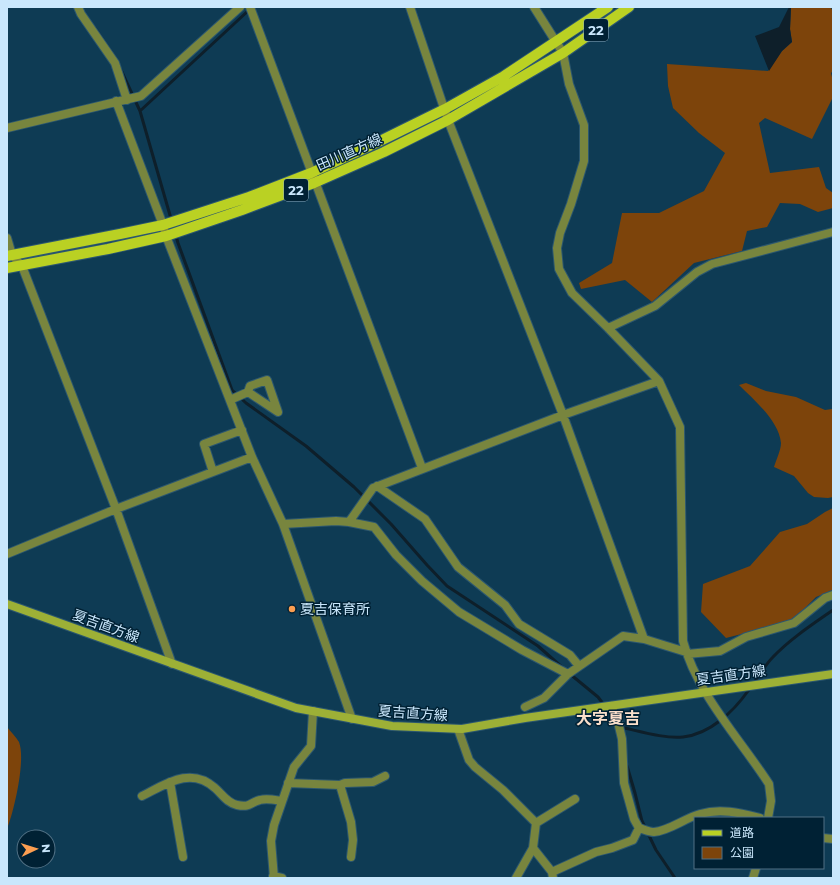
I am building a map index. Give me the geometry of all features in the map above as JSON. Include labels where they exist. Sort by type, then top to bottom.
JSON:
[{"type":"main road","name":"田川直方線","points":[[10,256],[163,225],[249,197],[311,173],[445,109],[504,76],[608,7]]},
{"type":"main road","name":"田川直方線","points":[[7,268],[108,249],[166,236],[314,183],[384,152],[448,120],[563,53],[628,7]]},
{"type":"main road","name":"夏吉直方線","points":[[7,604],[296,708],[392,726],[458,729],[833,674]]},
{"type":"street","points":[[78,7],[81,14],[114,63],[127,100]]},
{"type":"street","points":[[7,128],[141,96],[240,7]]},
{"type":"street","points":[[250,7],[314,183],[422,468]]},
{"type":"street","points":[[410,7],[448,120],[563,415],[644,639]]},
{"type":"street","points":[[534,7],[563,53],[568,84],[584,125],[584,162],[560,233],[557,248],[559,269],[572,293],[659,381],[680,427],[683,641],[686,653],[705,692],[769,784],[771,801],[768,817]]},
{"type":"street","points":[[116,101],[166,236],[252,457],[283,524],[352,719]]},
{"type":"street","points":[[608,328],[655,306],[696,272],[712,264],[833,232]]},
{"type":"street","points":[[7,238],[10,256],[22,266],[116,509],[172,664]]},
{"type":"street","points":[[349,522],[373,488],[377,486],[563,415],[659,381]]},
{"type":"street","points":[[230,400],[248,392]]},
{"type":"street","points":[[213,472],[204,444],[242,430]]},
{"type":"street","points":[[7,554],[116,509],[252,457]]},
{"type":"street","points":[[377,486],[425,520],[458,567],[505,605],[519,624],[570,655],[579,666]]},
{"type":"street","points":[[283,524],[336,521],[374,527],[396,555],[422,581],[459,612],[522,650],[568,674]]},
{"type":"street","points":[[525,707],[544,698],[568,674],[623,636],[644,639],[686,653],[720,651],[746,637],[794,624],[825,598],[833,595]]},
{"type":"street","points":[[611,706],[618,722],[622,738],[624,783],[634,819],[639,828],[653,832],[664,829],[699,814],[717,810],[737,812],[756,817]]},
{"type":"street","points":[[282,878],[273,877],[271,841],[274,825],[294,766],[312,746],[313,712]]},
{"type":"street","points":[[458,729],[469,760],[475,767],[503,790],[536,823]]},
{"type":"street","points":[[288,783],[340,784],[373,782],[385,776]]},
{"type":"street","points":[[142,796],[180,778],[192,777],[205,780],[216,788],[230,802],[237,805],[250,806],[260,800],[282,801]]},
{"type":"street","points":[[170,782],[183,857]]},
{"type":"street","points":[[340,784],[351,822],[353,840],[351,856]]},
{"type":"street","points":[[536,823],[575,799]]},
{"type":"street","points":[[516,878],[533,848],[536,823]]},
{"type":"street","points":[[533,848],[553,875],[596,852],[633,840],[639,828]]},
{"type":"green space","points":[[791,7],[830,7],[833,11],[833,71],[831,73],[833,81],[833,97],[812,139],[765,118],[759,123],[770,173],[819,167],[826,188],[833,193],[833,208],[818,212],[800,204],[780,203],[767,227],[747,231],[742,251],[694,263],[652,302],[625,280],[581,289],[579,283],[612,263],[622,213],[659,213],[704,191],[725,153],[699,133],[673,108],[668,86],[667,64],[768,71],[782,51],[792,42],[790,29]]},
{"type":"green space","points":[[746,383],[766,391],[796,397],[825,410],[832,409],[833,404],[833,497],[814,497],[808,493],[794,476],[774,467],[781,446],[779,435],[776,427],[765,411],[739,385]]},
{"type":"green space","points":[[833,508],[833,590],[816,597],[792,621],[726,638],[701,612],[703,584],[750,566],[780,532],[807,524]]},
{"type":"green space","points":[[7,727],[19,742],[21,761],[16,798],[7,829]]},
{"type":"water","points":[[789,7],[791,7],[790,29],[792,42],[782,51],[769,71],[755,36],[779,27]]},
{"type":"waterway","points":[[140,111],[249,10]]},
{"type":"waterway","points":[[95,28],[117,60]]},
{"type":"waterway","points":[[121,70],[140,111],[178,243],[232,390],[246,403],[306,446],[354,487],[391,524],[447,586],[538,646],[563,668]]},
{"type":"waterway","points":[[620,727],[668,737],[683,737],[702,732],[720,721],[735,707],[766,665],[780,650],[833,610]]},
{"type":"waterway","points":[[570,674],[598,697],[604,705]]},
{"type":"waterway","points":[[627,766],[642,821],[656,850],[675,878]]},
{"type":"place","name":"夏吉保育所","points":[[292,609]]},
{"type":"district","name":"大字夏吉","points":[[608,718]]}]
